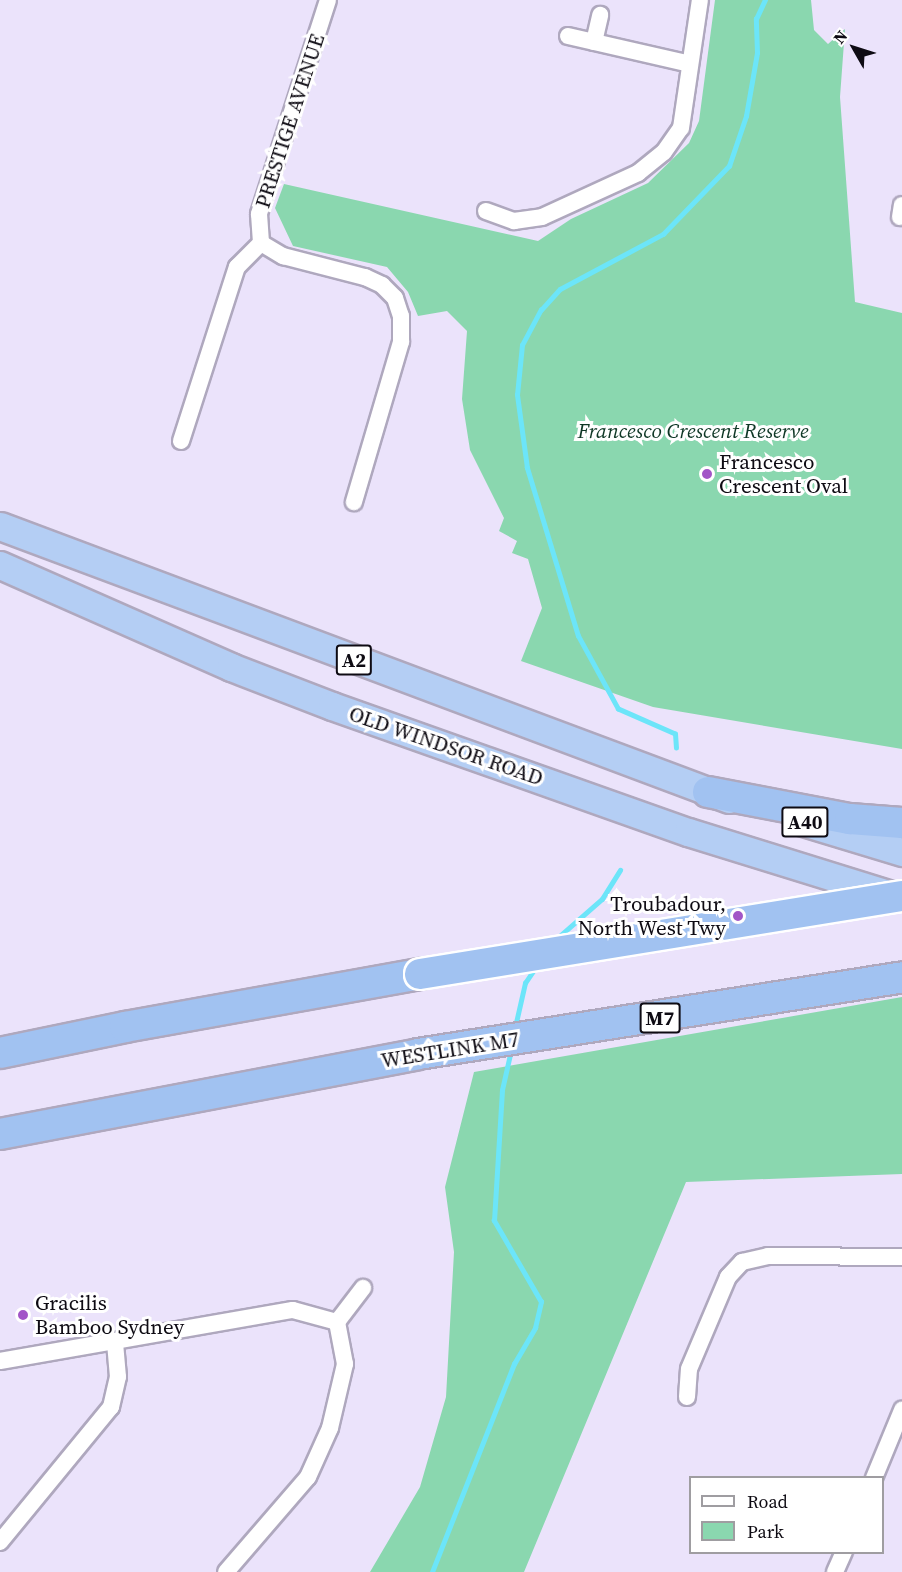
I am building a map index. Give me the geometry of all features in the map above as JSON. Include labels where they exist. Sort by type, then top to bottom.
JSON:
[{"type":"highway","name":"A2","points":[[0,526],[708,792]]},
{"type":"highway","name":"OLD WINDSOR ROAD","points":[[0,565],[231,667],[332,706],[687,832],[902,897]]},
{"type":"highway","points":[[708,792],[839,818],[902,823]]},
{"type":"highway","name":"A40","points":[[708,792],[902,852]]},
{"type":"highway","points":[[0,1053],[125,1027],[420,974],[902,897]]},
{"type":"highway","name":"WESTLINK M7","points":[[0,1134],[418,1054],[902,977]]},
{"type":"street","name":"PRESTIGE AVENUE","points":[[261,243],[259,214],[328,0]]},
{"type":"street","points":[[486,211],[514,221],[542,217],[647,167],[669,147],[681,128],[700,0]]},
{"type":"street","points":[[594,42],[600,15]]},
{"type":"street","points":[[568,36],[690,64]]},
{"type":"street","points":[[181,441],[237,267],[261,243],[283,256],[365,276],[382,285],[395,298],[401,316],[401,342],[354,502]]},
{"type":"street","points":[[687,1397],[688,1369],[728,1277],[742,1262],[768,1256],[902,1257]]},
{"type":"street","points":[[226,1572],[308,1478],[330,1428],[345,1364],[337,1322],[363,1288]]},
{"type":"street","points":[[0,1361],[293,1311],[337,1322]]},
{"type":"street","points":[[0,1542],[111,1407],[118,1377],[115,1343]]},
{"type":"street","points":[[875,1476],[902,1410]]},
{"type":"street","points":[[836,1572],[842,1554]]},
{"type":"green space","name":"Francesco Crescent Reserve","points":[[715,0],[811,0],[814,30],[828,44],[845,29],[840,97],[855,302],[902,313],[902,749],[653,707],[521,661],[542,608],[528,559],[512,553],[517,541],[499,531],[504,518],[470,450],[462,399],[467,331],[447,311],[418,316],[408,292],[387,267],[293,246],[275,208],[284,184],[538,241],[571,219],[648,183],[689,143],[699,121]]},
{"type":"green space","points":[[902,997],[902,1174],[686,1182],[524,1572],[370,1572],[420,1487],[446,1397],[454,1252],[445,1187],[474,1072]]},
{"type":"waterway","points":[[676,748],[675,734],[618,709],[578,636],[527,468],[517,395],[522,345],[541,310],[560,289],[663,234],[729,166],[746,116],[757,53],[756,19],[765,0]]},
{"type":"waterway","points":[[554,941],[602,899],[620,870]]},
{"type":"waterway","points":[[515,1027],[525,983],[535,968]]},
{"type":"waterway","points":[[432,1572],[514,1364],[535,1328],[541,1302],[494,1221],[502,1090],[511,1050]]},
{"type":"place","name":"Francesco Crescent Oval","points":[[707,474]]},
{"type":"place","name":"Troubadour, North West Twy","points":[[738,916]]},
{"type":"place","name":"Gracilis Bamboo Sydney","points":[[23,1315]]}]
